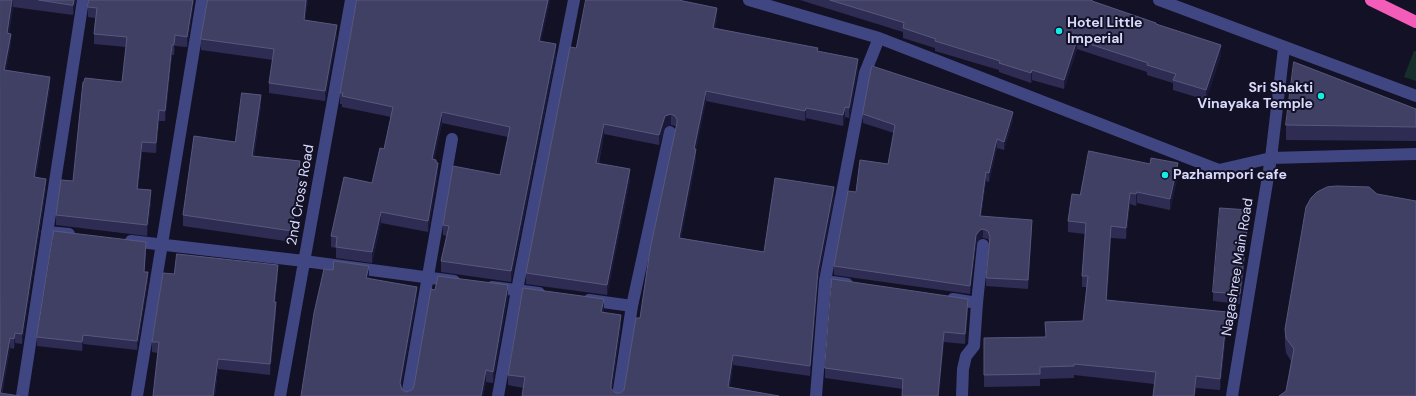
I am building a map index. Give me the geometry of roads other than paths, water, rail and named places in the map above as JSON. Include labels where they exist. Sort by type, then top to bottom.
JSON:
[{"type":"highway","points":[[1372,0],[1416,22]]},
{"type":"street","points":[[22,396],[83,0]]},
{"type":"street","points":[[137,396],[202,0]]},
{"type":"street","name":"2nd Cross Road","points":[[280,396],[351,0]]},
{"type":"street","points":[[498,396],[517,290],[574,0]]},
{"type":"street","points":[[749,0],[879,38],[1219,170],[1271,158],[1416,154]]},
{"type":"street","points":[[1160,0],[1284,48],[1416,96]]},
{"type":"street","points":[[816,396],[825,281],[865,73],[879,38]]},
{"type":"street","name":"Nagashree Main Road","points":[[1232,396],[1271,158],[1284,48]]},
{"type":"street","points":[[618,396],[632,306],[670,132]]},
{"type":"street","points":[[407,396],[452,139]]},
{"type":"street","points":[[47,232],[78,236]]},
{"type":"street","points":[[116,240],[304,261],[465,283]]},
{"type":"street","points":[[962,396],[963,369],[966,356],[974,346],[983,245]]},
{"type":"street","points":[[825,281],[856,285]]},
{"type":"street","points":[[480,285],[548,294]]},
{"type":"street","points":[[939,297],[977,303]]},
{"type":"street","points":[[578,298],[632,306]]},
{"type":"place","name":"Hotel Little Imperial","points":[[1059,31]]},
{"type":"place","name":"Sri Shakti Vinayaka Temple","points":[[1321,96]]},
{"type":"place","name":"Pazhampori cafe","points":[[1165,175]]}]
